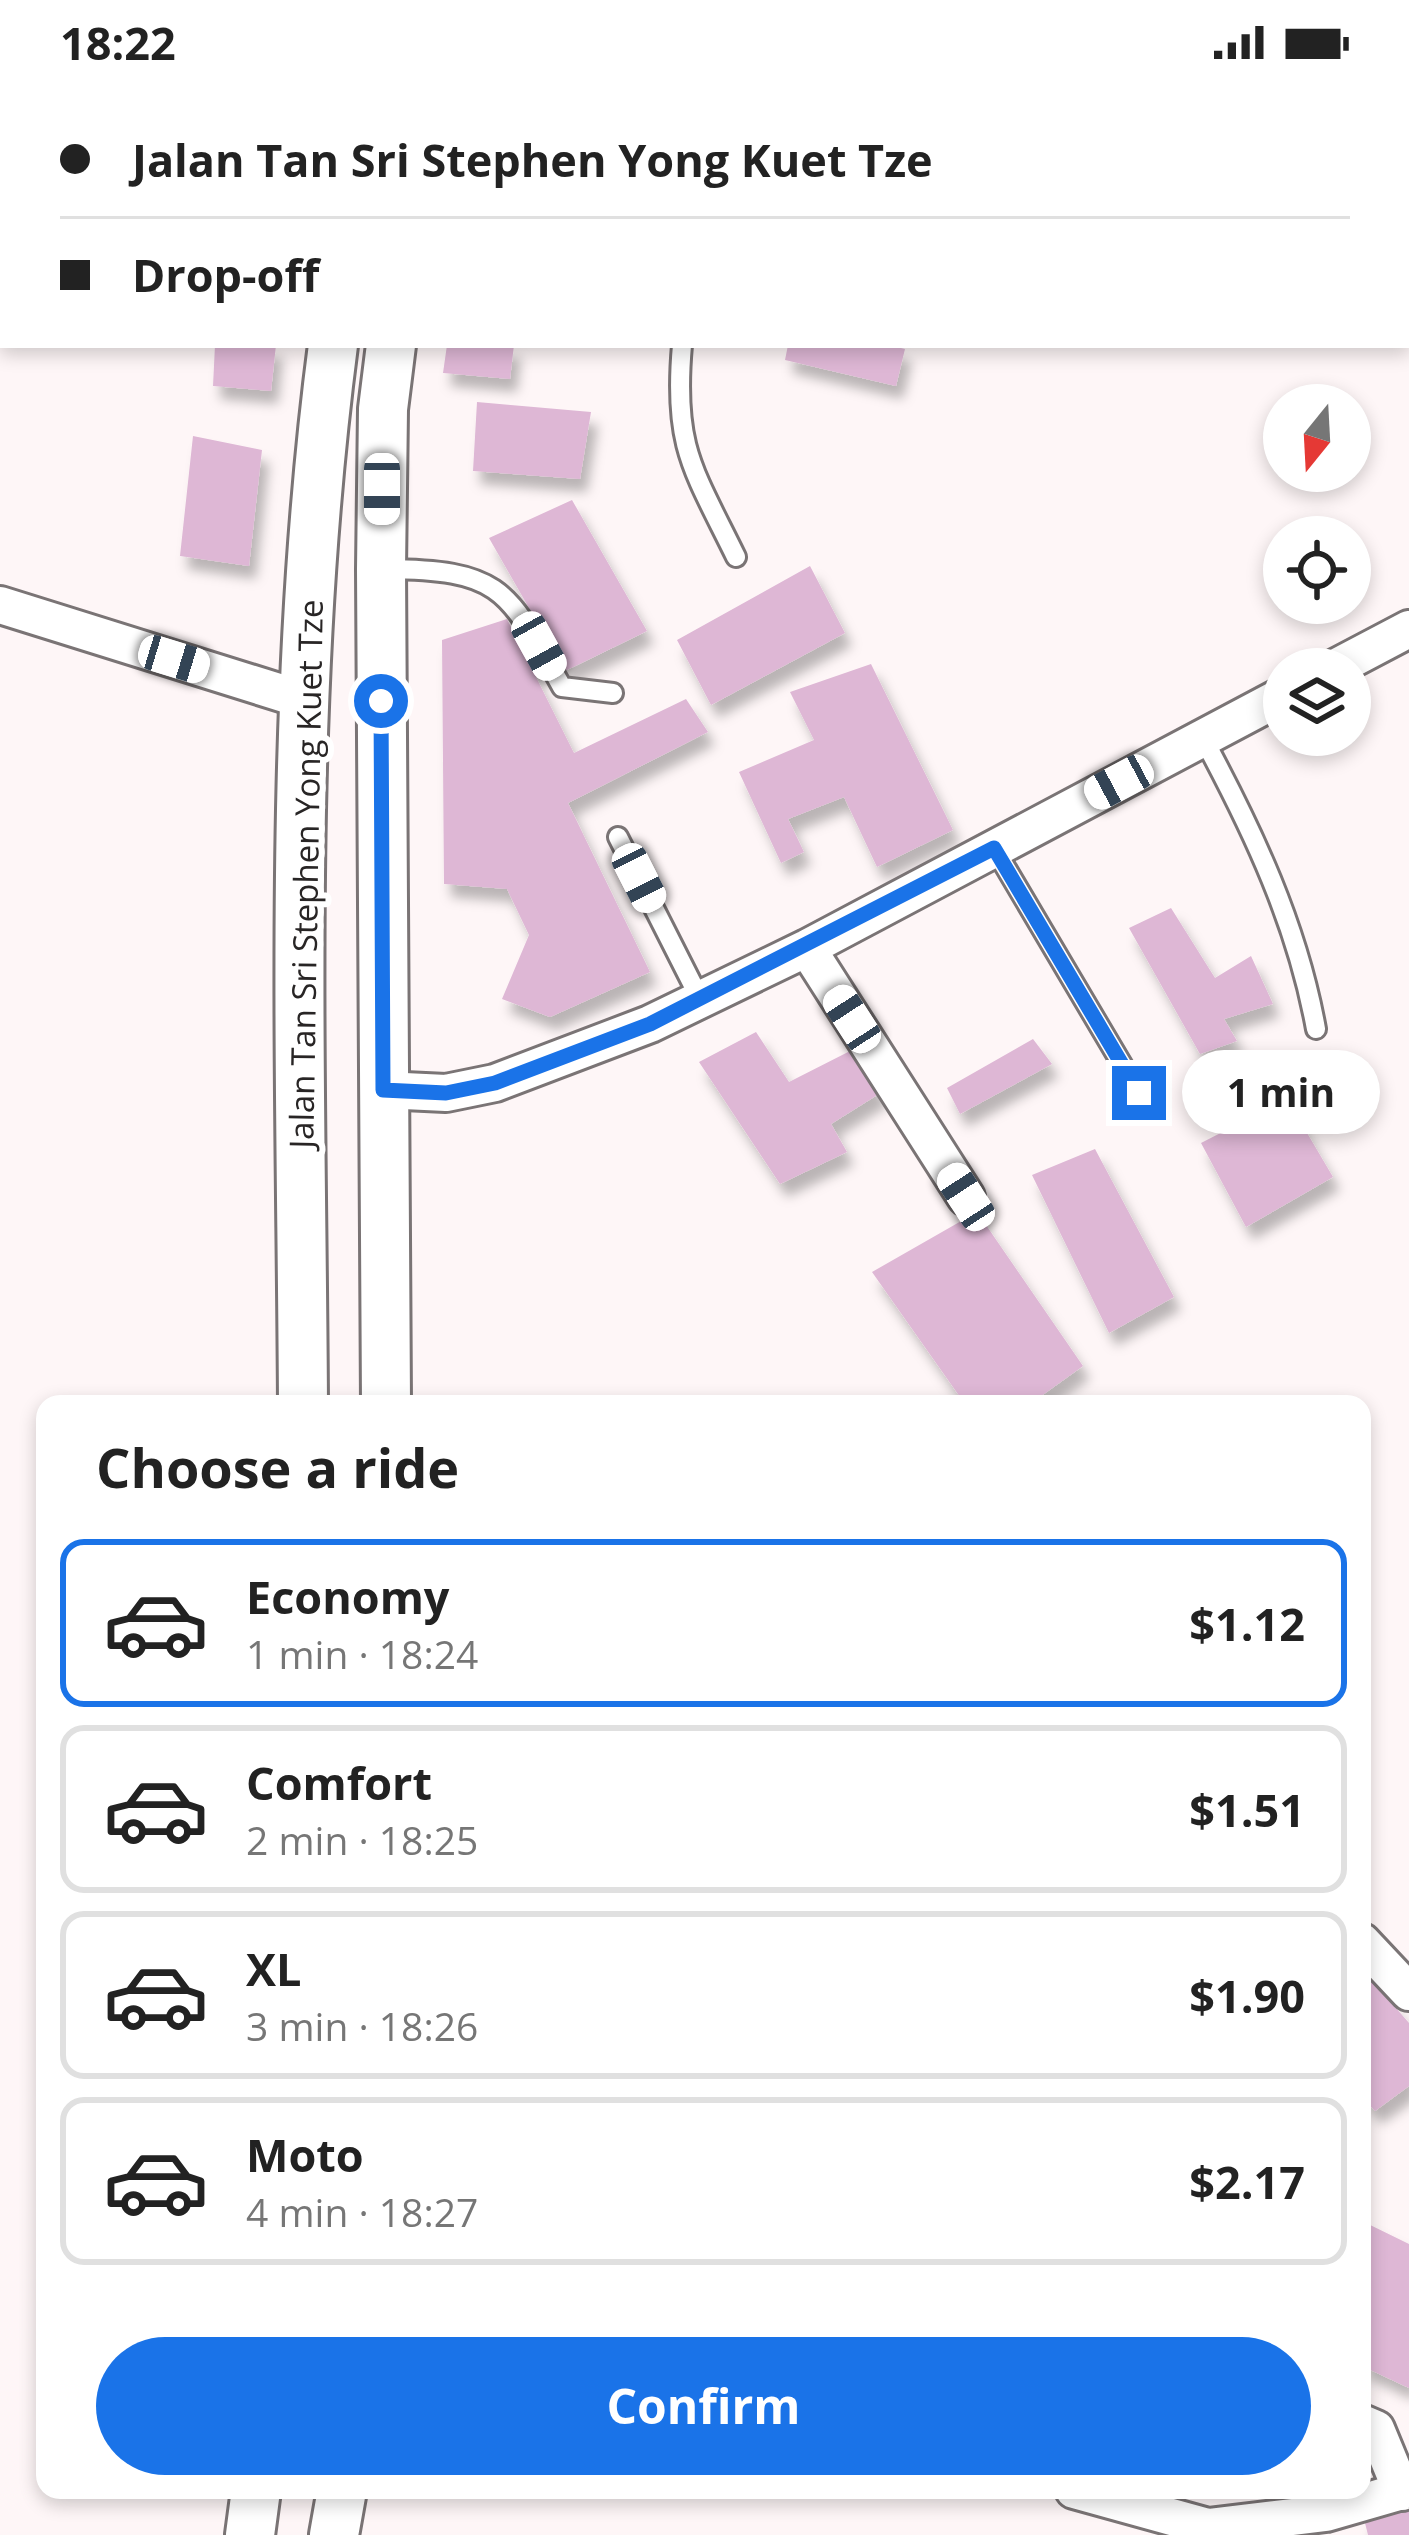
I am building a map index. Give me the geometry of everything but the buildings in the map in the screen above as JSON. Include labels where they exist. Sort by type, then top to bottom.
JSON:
[{"type":"main road","name":"Jalan Tan Sri Stephen Yong Kuet Tze","points":[[303,1395],[304,700],[322,428],[333,348]]},
{"type":"main road","points":[[386,1395],[381,569],[382,409],[391,348]]},
{"type":"main road","points":[[304,700],[359,675],[381,634]]},
{"type":"main road","points":[[250,2535],[255,2499]]},
{"type":"main road","points":[[334,2535],[340,2499]]},
{"type":"street","points":[[0,604],[304,700]]},
{"type":"street","points":[[1371,649],[1409,629]]},
{"type":"street","points":[[383,1090],[446,1093],[495,1083],[701,1001],[1263,706]]},
{"type":"street","points":[[807,948],[966,1197]]},
{"type":"street","points":[[1371,1952],[1409,1992]]},
{"type":"street","points":[[1106,2499],[1208,2528],[1325,2513],[1405,2491],[1371,2427]]},
{"type":"lane","points":[[682,348],[677,399],[682,445],[736,557]]},
{"type":"lane","points":[[381,569],[425,570],[498,587],[517,606],[562,687],[613,693]]},
{"type":"lane","points":[[1202,738],[1273,878],[1306,973],[1316,1029]]},
{"type":"lane","points":[[618,837],[701,1001]]},
{"type":"lane","points":[[994,848],[1139,1093]]},
{"type":"route","points":[[381,701],[383,1090],[446,1093],[495,1083],[650,1024],[807,948],[994,848],[1139,1093]]}]
